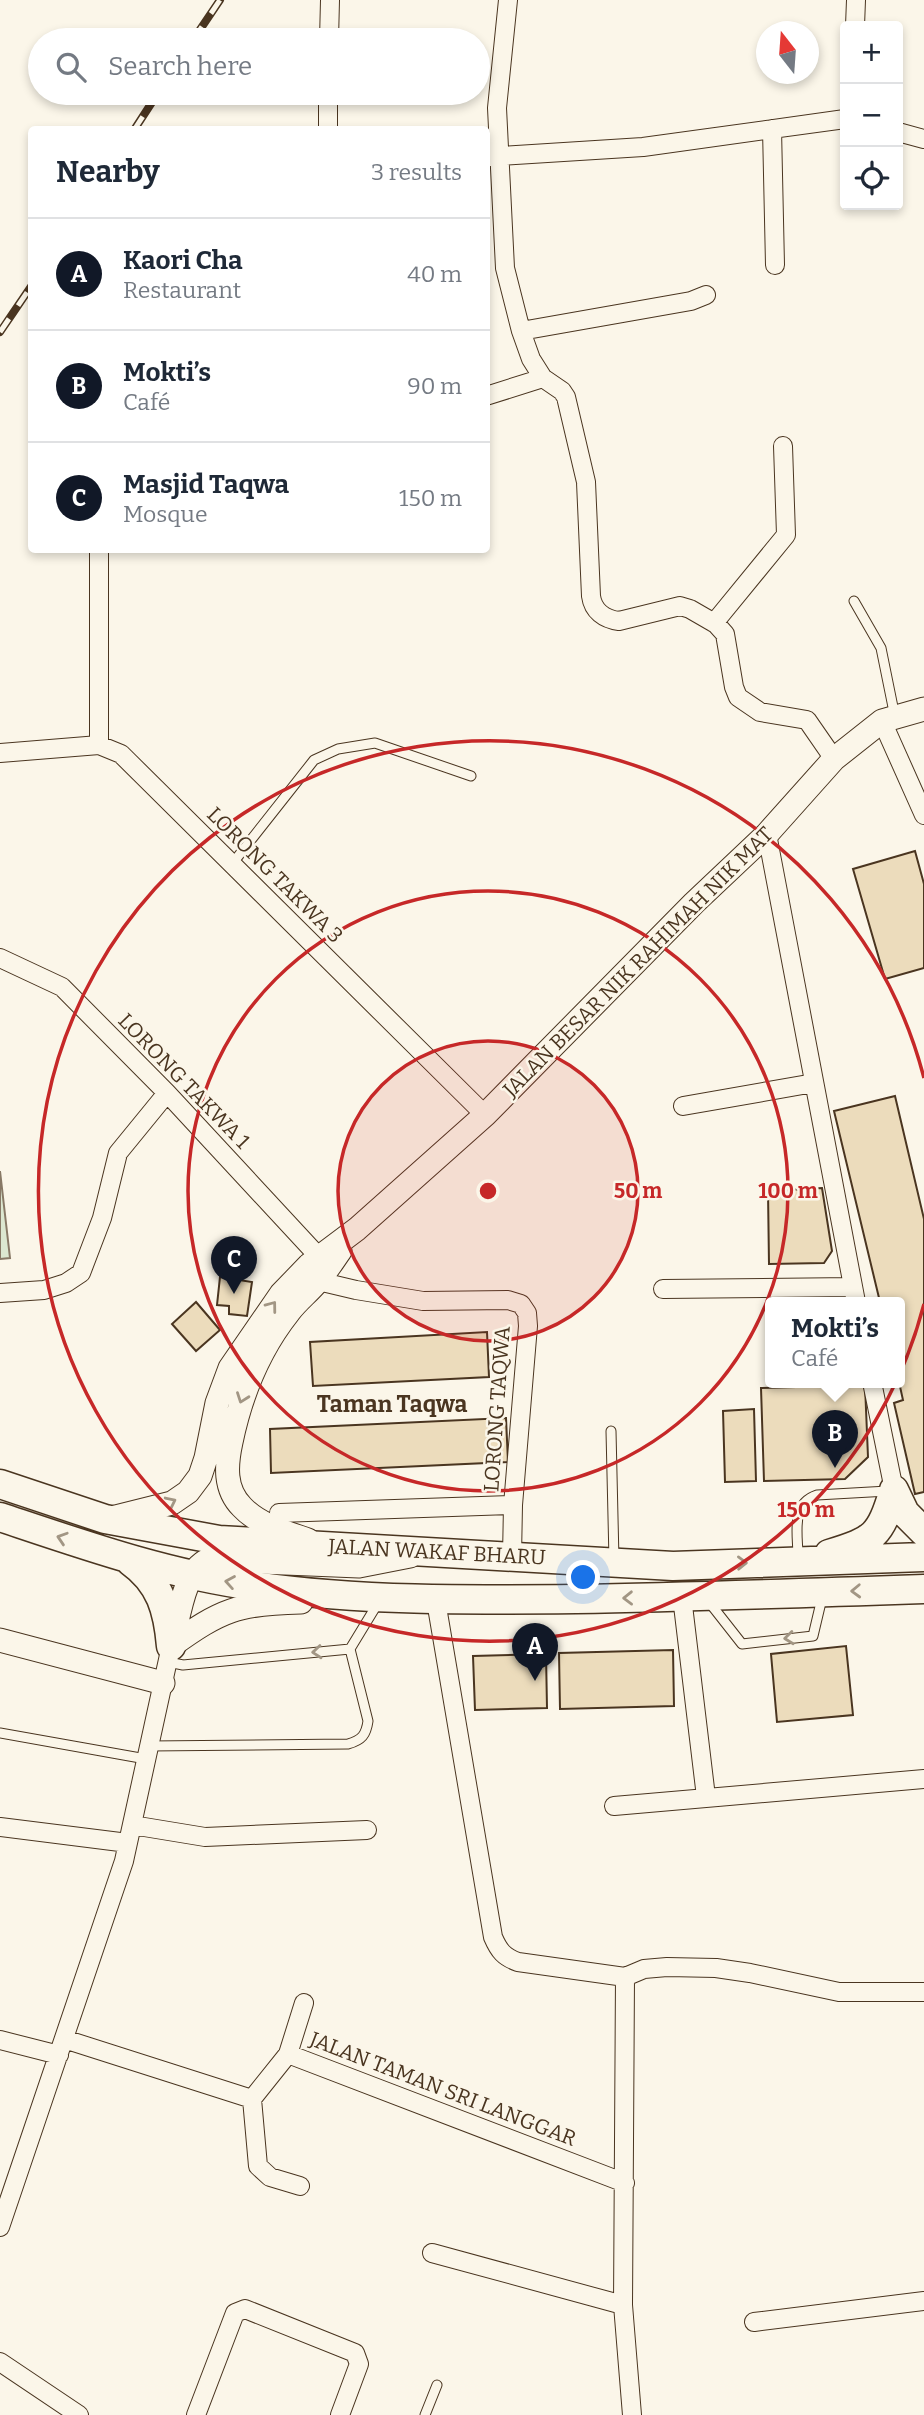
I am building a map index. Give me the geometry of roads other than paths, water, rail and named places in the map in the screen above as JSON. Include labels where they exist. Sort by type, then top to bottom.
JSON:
[{"type":"main road","name":"JALAN WAKAF BHARU","points":[[0,1485],[105,1520],[219,1540],[673,1566],[924,1557]]},
{"type":"main road","points":[[894,1490],[905,1513],[924,1532]]},
{"type":"main road","points":[[798,1563],[855,1546],[872,1536],[884,1522],[894,1490]]},
{"type":"main road","name":"JALAN WAKAF BHARU","points":[[0,1517],[125,1558],[190,1575],[253,1586],[381,1599],[436,1601],[693,1597],[924,1589]]},
{"type":"main road","points":[[125,1558],[141,1569],[155,1584],[163,1601],[169,1620],[167,1663]]},
{"type":"street","points":[[329,28],[330,0]]},
{"type":"street","points":[[508,0],[493,157],[505,275],[531,359],[543,378],[566,397],[586,482],[591,596],[596,609],[610,619],[619,621],[680,606],[714,623],[725,634],[738,697],[760,712],[807,720],[834,759]]},
{"type":"street","points":[[855,21],[856,0]]},
{"type":"street","points":[[328,105],[328,126]]},
{"type":"street","points":[[493,157],[643,147],[840,120]]},
{"type":"street","points":[[772,129],[775,265]]},
{"type":"street","points":[[903,133],[924,139]]},
{"type":"street","points":[[521,331],[691,301],[706,295]]},
{"type":"street","points":[[490,395],[543,378]]},
{"type":"street","points":[[714,623],[786,535],[783,446]]},
{"type":"street","points":[[0,753],[99,745],[99,553]]},
{"type":"street","name":"JALAN BESAR NIK RAHIMAH NIK MAT","points":[[105,1520],[172,1503],[188,1492],[200,1476],[217,1403],[230,1368],[281,1294],[319,1257],[357,1229],[485,1115],[694,903],[767,834],[834,759],[888,719],[924,709]]},
{"type":"street","points":[[888,719],[924,815]]},
{"type":"street","name":"LORONG TAKWA 3","points":[[99,745],[121,754],[485,1115]]},
{"type":"street","points":[[663,1289],[855,1294],[767,834]]},
{"type":"street","name":"LORONG TAKWA 1","points":[[0,958],[62,987],[167,1093],[319,1257]]},
{"type":"street","points":[[683,1106],[814,1083]]},
{"type":"street","points":[[0,1293],[44,1290],[65,1283],[80,1273],[102,1218],[118,1153],[167,1093]]},
{"type":"street","name":"JALAN BESAR NIK RAHIMAH NIK MAT","points":[[324,1546],[251,1516],[231,1492],[227,1460],[238,1407],[251,1372],[271,1335],[318,1281],[357,1229]]},
{"type":"street","name":"LORONG TAQWA","points":[[318,1281],[423,1301],[508,1300],[521,1304],[527,1313],[528,1326],[513,1505],[512,1556]]},
{"type":"street","points":[[873,1388],[894,1490]]},
{"type":"street","points":[[279,1513],[513,1505]]},
{"type":"street","points":[[0,2227],[118,1878],[190,1575],[200,1563],[216,1559],[359,1566],[425,1552]]},
{"type":"street","points":[[693,1597],[706,1797]]},
{"type":"street","name":"JALAN WAKAF BHARU","points":[[167,1663],[205,1622],[232,1609],[262,1602],[381,1599]]},
{"type":"street","points":[[436,1601],[493,1937],[498,1949],[507,1958],[625,1977],[644,1969],[716,1968],[839,1992],[924,1992]]},
{"type":"street","points":[[0,1640],[167,1663]]},
{"type":"street","points":[[614,1806],[924,1779]]},
{"type":"street","points":[[0,1827],[205,1837],[367,1830]]},
{"type":"street","points":[[625,1977],[623,2305],[632,2415]]},
{"type":"street","points":[[288,2054],[304,2003]]},
{"type":"street","points":[[0,2040],[61,2047],[252,2099],[258,2166],[270,2177],[300,2186]]},
{"type":"street","name":"JALAN TAMAN SRI LANGGAR","points":[[252,2099],[288,2054],[625,2183]]},
{"type":"street","points":[[432,2253],[623,2305]]},
{"type":"street","points":[[754,2322],[924,2301]]},
{"type":"street","points":[[195,2415],[235,2313],[245,2309],[355,2353],[359,2364],[340,2415]]},
{"type":"street","points":[[0,2362],[79,2415]]},
{"type":"lane","points":[[854,601],[881,648],[888,719]]},
{"type":"lane","points":[[232,864],[314,760],[338,749],[375,743],[471,776]]},
{"type":"lane","points":[[611,1431],[614,1562]]},
{"type":"lane","points":[[798,1563],[797,1516],[800,1506],[807,1498],[894,1490]]},
{"type":"lane","points":[[693,1597],[742,1644],[813,1636],[823,1592]]},
{"type":"lane","points":[[0,1733],[148,1752],[348,1744],[359,1741],[366,1732],[368,1721],[350,1650],[381,1599]]},
{"type":"lane","points":[[167,1663],[183,1665],[350,1650]]},
{"type":"lane","points":[[425,2415],[436,2385]]},
{"type":"railway","points":[[201,28],[220,0]]},
{"type":"railway","points":[[137,126],[150,105]]},
{"type":"railway","points":[[0,332],[28,291]]},
{"type":"place","name":"Masjid Taqwa","points":[[234,1294]]},
{"type":"place","name":"Mokti’s","points":[[835,1468]]},
{"type":"place","name":"Kaori Cha","points":[[535,1681]]},
{"type":"district","name":"Taman Taqwa","points":[[392,1404]]}]
